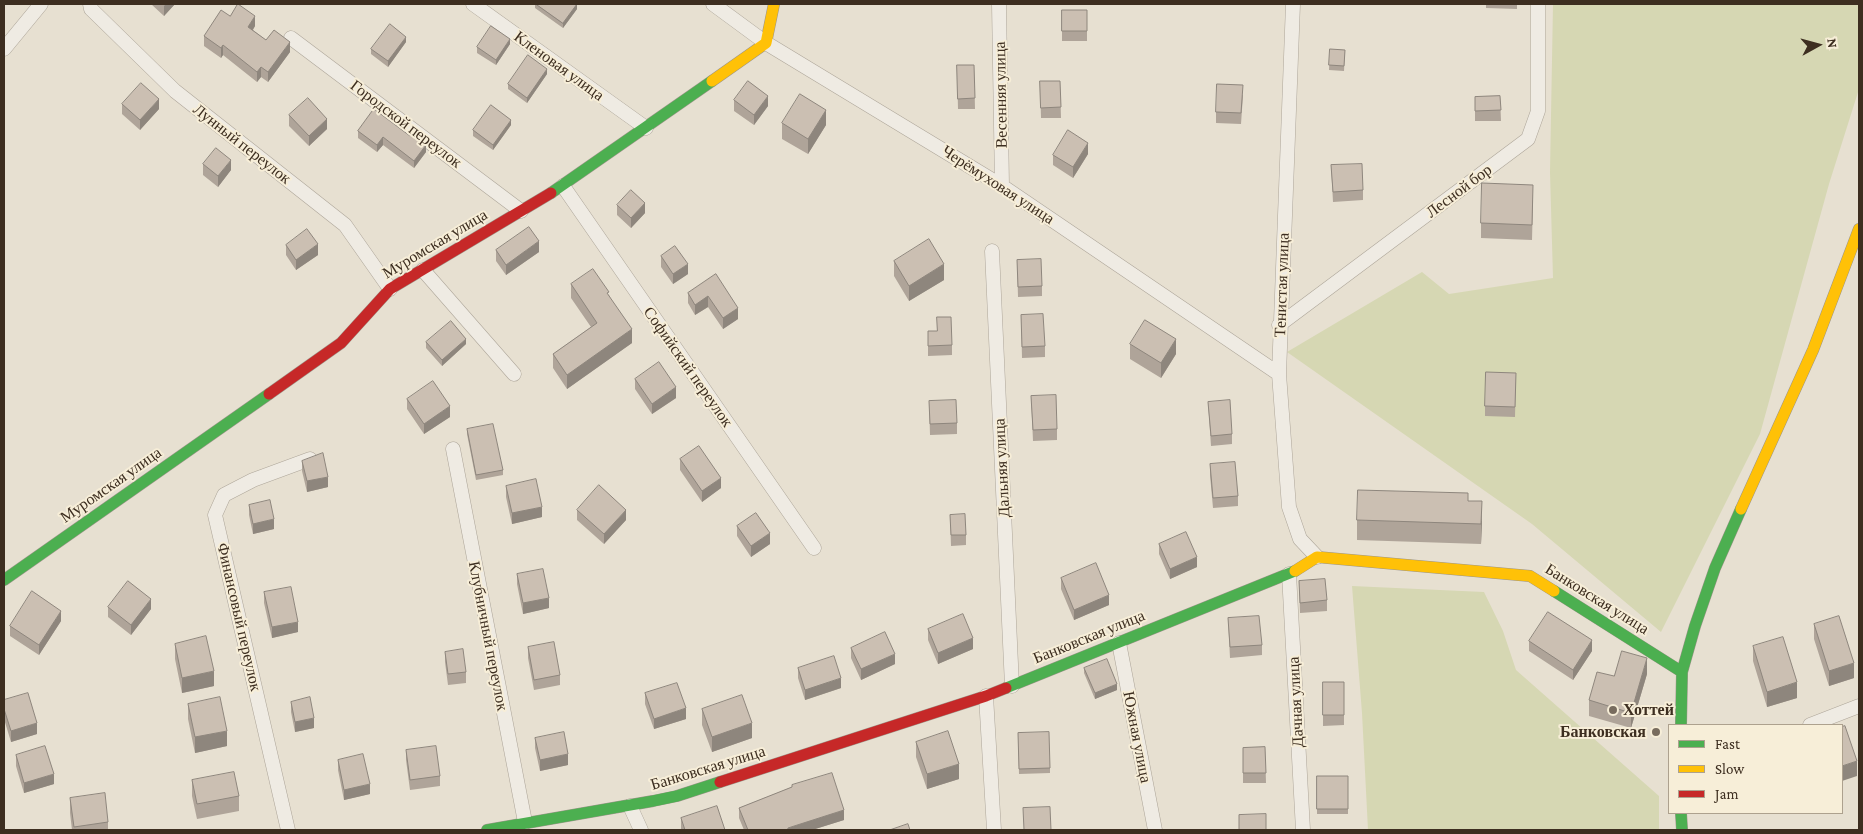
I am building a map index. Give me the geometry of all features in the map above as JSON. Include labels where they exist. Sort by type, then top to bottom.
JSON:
[{"type":"street","points":[[4,49],[41,4]]},
{"type":"street","name":"Лунный переулок","points":[[90,4],[91,9],[175,91],[345,225],[390,288]]},
{"type":"street","name":"Кленовая улица","points":[[473,4],[646,128]]},
{"type":"street","name":"Черёмуховая улица","points":[[713,4],[766,43],[1002,186],[1279,374]]},
{"type":"street","points":[[766,43],[774,4]]},
{"type":"street","name":"Весенняя улица","points":[[999,4],[1002,186]]},
{"type":"street","name":"Тенистая улица","points":[[1293,4],[1279,374],[1289,507],[1300,539],[1317,557]]},
{"type":"street","name":"Лесной бор","points":[[1280,325],[1528,139],[1538,110],[1538,4]]},
{"type":"street","name":"Городской переулок","points":[[291,38],[521,211]]},
{"type":"street","name":"Муромская улица","points":[[4,580],[341,343],[390,288],[563,186],[766,43]]},
{"type":"street","name":"Софийский переулок","points":[[563,186],[814,548]]},
{"type":"street","points":[[1682,724],[1682,672],[1695,626],[1715,568],[1813,350],[1859,229]]},
{"type":"street","name":"Дальняя улица","points":[[992,251],[1012,686]]},
{"type":"street","points":[[423,270],[514,374]]},
{"type":"street","name":"Клубничный переулок","points":[[453,450],[525,822]]},
{"type":"street","name":"Финансовый переулок","points":[[288,830],[215,515],[224,495],[253,480],[310,459]]},
{"type":"street","name":"Банковская улица","points":[[487,830],[525,822],[630,806],[676,796],[986,696],[1289,574],[1317,557],[1530,576],[1682,672]]},
{"type":"street","name":"Дачная улица","points":[[1289,574],[1303,830]]},
{"type":"street","name":"Южная улица","points":[[1119,643],[1155,830]]},
{"type":"street","points":[[986,696],[994,830]]},
{"type":"street","points":[[1813,724],[1859,706]]},
{"type":"street","points":[[630,806],[641,830]]},
{"type":"street","points":[[1681,814],[1682,830]]},
{"type":"green space","points":[[1553,4],[1859,4],[1859,89],[1829,184],[1760,434],[1661,632],[1532,524],[1287,352],[1422,272],[1449,294],[1553,278],[1550,172]]},
{"type":"green space","points":[[1352,586],[1484,592],[1503,631],[1516,670],[1659,796],[1659,830],[1368,830],[1362,713]]},
{"type":"building","points":[[238,4],[255,16],[248,27],[266,40],[274,30],[290,42],[268,72],[261,67],[257,72],[223,45],[221,48],[204,36],[221,10],[230,16]]},
{"type":"building","points":[[536,4],[577,4],[563,23]]},
{"type":"building","points":[[1062,10],[1087,10],[1087,31],[1062,31]]},
{"type":"building","points":[[390,24],[406,37],[388,61],[371,49]]},
{"type":"building","points":[[491,26],[510,39],[496,60],[477,47]]},
{"type":"building","points":[[1330,49],[1345,50],[1344,66],[1329,65]]},
{"type":"building","points":[[528,55],[547,69],[527,98],[508,84]]},
{"type":"building","points":[[957,65],[974,65],[975,98],[958,99]]},
{"type":"building","points":[[748,81],[768,96],[754,115],[734,100]]},
{"type":"building","points":[[1040,81],[1060,81],[1061,107],[1041,108]]},
{"type":"building","points":[[141,83],[159,99],[140,120],[122,104]]},
{"type":"building","points":[[1217,84],[1243,85],[1241,113],[1216,112]]},
{"type":"building","points":[[800,94],[826,110],[808,139],[782,123]]},
{"type":"building","points":[[1500,96],[1501,110],[1475,111],[1475,97]]},
{"type":"building","points":[[308,98],[327,119],[309,136],[289,115]]},
{"type":"building","points":[[491,105],[511,120],[493,145],[473,130]]},
{"type":"building","points":[[374,109],[410,136],[411,134],[426,145],[414,161],[383,137],[377,145],[358,131]]},
{"type":"building","points":[[1068,130],[1088,143],[1073,167],[1053,155]]},
{"type":"building","points":[[216,148],[231,160],[218,176],[203,164]]},
{"type":"building","points":[[1362,164],[1363,190],[1333,192],[1331,165]]},
{"type":"building","points":[[1482,183],[1533,185],[1532,225],[1481,223]]},
{"type":"building","points":[[631,190],[645,203],[631,218],[617,205]]},
{"type":"building","points":[[529,227],[539,241],[506,265],[496,250]]},
{"type":"building","points":[[307,229],[318,244],[296,260],[286,245]]},
{"type":"building","points":[[929,239],[944,264],[909,286],[894,261]]},
{"type":"building","points":[[675,246],[688,264],[673,274],[661,256]]},
{"type":"building","points":[[1041,259],[1042,286],[1018,287],[1017,260]]},
{"type":"building","points":[[593,269],[632,329],[567,375],[553,354],[597,323],[571,284]]},
{"type":"building","points":[[716,274],[738,308],[723,318],[708,296],[695,305],[688,293]]},
{"type":"building","points":[[1043,314],[1045,346],[1022,347],[1021,315]]},
{"type":"building","points":[[937,317],[951,317],[952,345],[928,346],[928,331],[937,331]]},
{"type":"building","points":[[1145,320],[1176,339],[1161,363],[1130,344]]},
{"type":"building","points":[[451,321],[466,339],[442,360],[426,342]]},
{"type":"building","points":[[659,362],[676,387],[652,404],[635,379]]},
{"type":"building","points":[[1486,372],[1516,373],[1515,407],[1485,406]]},
{"type":"building","points":[[433,381],[450,406],[424,424],[407,399]]},
{"type":"building","points":[[1056,395],[1057,429],[1033,430],[1031,396]]},
{"type":"building","points":[[956,400],[957,423],[930,424],[929,401]]},
{"type":"building","points":[[1230,400],[1232,434],[1211,436],[1208,402]]},
{"type":"building","points":[[493,424],[503,470],[476,475],[467,429]]},
{"type":"building","points":[[699,446],[721,478],[702,491],[680,459]]},
{"type":"building","points":[[323,453],[328,477],[307,481],[302,461]]},
{"type":"building","points":[[1235,462],[1238,496],[1213,498],[1210,464]]},
{"type":"building","points":[[536,479],[542,507],[512,513],[506,486]]},
{"type":"building","points":[[599,485],[626,510],[604,534],[577,510]]},
{"type":"building","points":[[1358,490],[1468,493],[1468,501],[1482,501],[1481,524],[1357,520]]},
{"type":"building","points":[[270,500],[274,519],[253,524],[249,505]]},
{"type":"building","points":[[756,513],[770,533],[751,546],[737,526]]},
{"type":"building","points":[[965,514],[966,535],[951,535],[950,515]]},
{"type":"building","points":[[1186,532],[1197,557],[1170,569],[1159,544]]},
{"type":"building","points":[[1096,563],[1109,595],[1074,610],[1061,578]]},
{"type":"building","points":[[543,569],[549,598],[523,603],[517,574]]},
{"type":"building","points":[[1325,579],[1327,600],[1300,603],[1299,581]]},
{"type":"building","points":[[128,581],[151,599],[131,625],[108,607]]},
{"type":"building","points":[[291,587],[298,622],[272,627],[264,592]]},
{"type":"building","points":[[32,591],[61,611],[39,645],[10,626]]},
{"type":"building","points":[[1548,612],[1592,640],[1573,670],[1529,641]]},
{"type":"building","points":[[963,614],[973,638],[938,653],[928,629]]},
{"type":"building","points":[[1259,616],[1262,645],[1230,647],[1228,618]]},
{"type":"building","points":[[1839,616],[1854,663],[1829,671],[1814,624]]},
{"type":"building","points":[[885,632],[895,654],[861,669],[851,648]]},
{"type":"building","points":[[206,636],[214,671],[182,678],[175,644]]},
{"type":"building","points":[[1783,637],[1797,682],[1767,692],[1753,646]]},
{"type":"building","points":[[554,642],[560,675],[534,680],[528,647]]},
{"type":"building","points":[[463,649],[466,672],[448,674],[445,652]]},
{"type":"building","points":[[1622,651],[1647,658],[1631,713],[1589,700],[1597,672],[1614,676]]},
{"type":"building","points":[[834,656],[841,678],[805,690],[798,668]]},
{"type":"building","points":[[1107,659],[1117,684],[1095,693],[1084,668]]},
{"type":"building","points":[[1323,682],[1344,682],[1344,715],[1323,715]]},
{"type":"building","points":[[677,683],[686,708],[654,719],[645,693]]},
{"type":"building","points":[[28,693],[37,723],[11,731],[4,709],[4,700]]},
{"type":"building","points":[[742,695],[752,723],[712,737],[702,709]]},
{"type":"building","points":[[220,697],[227,731],[195,737],[188,704]]},
{"type":"building","points":[[310,697],[314,718],[295,722],[291,702]]},
{"type":"building","points":[[1845,726],[1857,761],[1843,766],[1843,727]]},
{"type":"building","points":[[948,731],[959,764],[927,774],[916,742]]},
{"type":"building","points":[[564,732],[568,754],[540,760],[535,738]]},
{"type":"building","points":[[1049,732],[1050,768],[1019,769],[1018,733]]},
{"type":"building","points":[[45,746],[54,774],[24,783],[16,755]]},
{"type":"building","points":[[436,746],[440,776],[410,780],[406,750]]},
{"type":"building","points":[[1265,747],[1266,773],[1243,773],[1243,748]]},
{"type":"building","points":[[363,754],[370,784],[344,790],[338,760]]},
{"type":"building","points":[[234,772],[239,796],[197,804],[192,780]]},
{"type":"building","points":[[832,773],[844,810],[785,830],[748,830],[739,808],[792,787],[792,785]]},
{"type":"building","points":[[1317,776],[1348,776],[1348,809],[1317,809]]},
{"type":"building","points":[[105,793],[108,822],[74,827],[70,798]]},
{"type":"building","points":[[717,806],[725,830],[685,830],[681,818]]},
{"type":"building","points":[[1050,807],[1051,830],[1024,830],[1023,808]]},
{"type":"building","points":[[1266,814],[1266,830],[1239,830],[1239,815]]},
{"type":"building","points":[[908,824],[910,830],[890,830]]},
{"type":"traffic: fast","points":[[551,193],[712,81]]},
{"type":"traffic: fast","points":[[4,580],[269,394]]},
{"type":"traffic: fast","points":[[1681,724],[1682,672],[1695,626],[1715,568],[1741,509]]},
{"type":"traffic: fast","points":[[1006,688],[1295,571]]},
{"type":"traffic: fast","points":[[1554,591],[1682,672]]},
{"type":"traffic: fast","points":[[487,830],[653,801],[677,796],[720,782]]},
{"type":"traffic: fast","points":[[1681,814],[1682,830]]},
{"type":"traffic: slow","points":[[712,81],[766,43],[774,4]]},
{"type":"traffic: slow","points":[[1741,509],[1813,350],[1859,229]]},
{"type":"traffic: slow","points":[[1295,571],[1317,557],[1530,576],[1554,591]]},
{"type":"traffic: jam","points":[[269,394],[341,343],[390,289],[551,193]]},
{"type":"traffic: jam","points":[[720,782],[1006,688]]},
{"type":"place","name":"Хоттей","points":[[1613,710]]},
{"type":"place","name":"Банковская","points":[[1656,732]]}]
